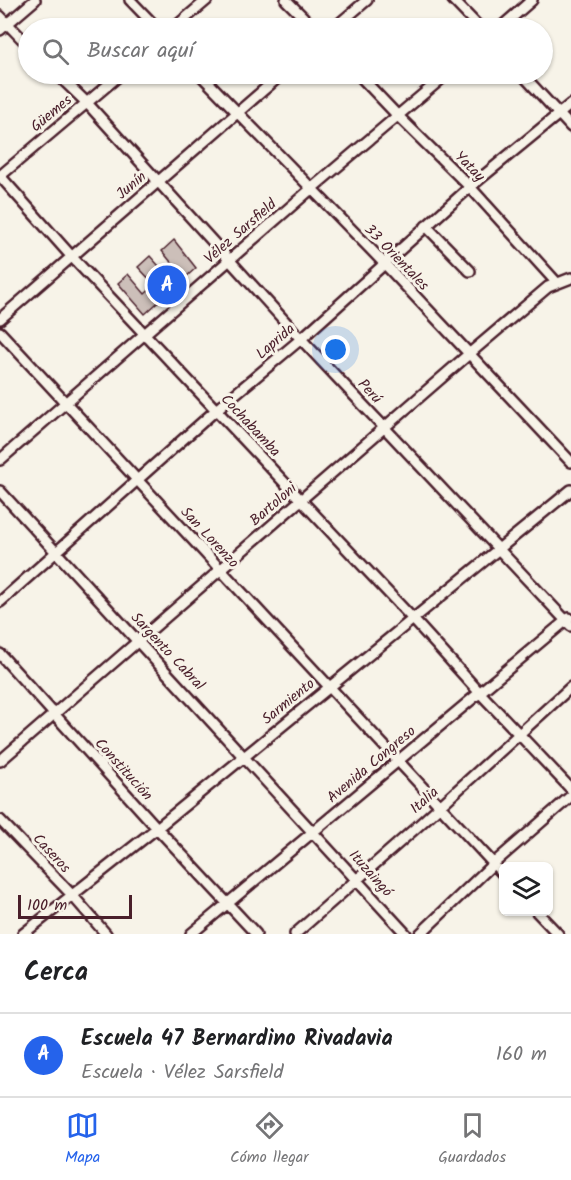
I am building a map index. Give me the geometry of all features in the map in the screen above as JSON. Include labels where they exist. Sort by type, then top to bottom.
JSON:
[{"type":"street","points":[[4,27],[35,0]]},
{"type":"street","points":[[130,0],[147,18]]},
{"type":"street","points":[[186,18],[207,0]]},
{"type":"street","points":[[286,0],[304,18]]},
{"type":"street","points":[[346,18],[367,0]]},
{"type":"street","points":[[453,0],[470,18]]},
{"type":"street","points":[[511,18],[532,0]]},
{"type":"street","points":[[0,16],[4,27],[18,38]]},
{"type":"street","name":"Perú","points":[[67,84],[384,428],[569,621]]},
{"type":"street","name":"Güemes","points":[[0,176],[109,84]]},
{"type":"street","name":"33 Orientales","points":[[210,84],[384,263],[571,462]]},
{"type":"street","name":"Junín","points":[[0,319],[270,84]]},
{"type":"street","name":"Yatay","points":[[367,84],[470,186],[557,283]]},
{"type":"street","name":"Vélez Sarsfield","points":[[0,460],[310,189],[435,84]]},
{"type":"street","points":[[532,84],[571,127]]},
{"type":"street","name":"Laprida","points":[[0,602],[216,410],[301,339],[470,186],[571,104]]},
{"type":"street","name":"Cochabamba","points":[[0,176],[72,256],[571,789]]},
{"type":"street","points":[[426,226],[470,272]]},
{"type":"street","name":"Bartoloni","points":[[0,760],[548,287],[571,278]]},
{"type":"street","name":"San Lorenzo","points":[[0,332],[499,870]]},
{"type":"street","name":"Sarmiento","points":[[23,934],[157,828],[571,490]]},
{"type":"street","name":"Sargento Cabral","points":[[0,491],[313,832]]},
{"type":"street","name":"Avenida Congreso","points":[[191,934],[569,621]]},
{"type":"street","name":"Constitución","points":[[0,654],[255,934]]},
{"type":"street","name":"Italia","points":[[295,934],[571,687]]},
{"type":"street","points":[[420,934],[493,864],[571,796]]},
{"type":"street","name":"Caseros","points":[[0,820],[106,934]]},
{"type":"street","name":"Ituzaingó","points":[[313,832],[406,934]]},
{"type":"street","points":[[541,916],[558,934]]},
{"type":"building","points":[[174,240],[196,268],[145,314],[118,283],[128,274],[145,294],[155,285],[138,267],[150,256],[167,275],[175,267],[162,251]]},
{"type":"place","name":"Escuela 47 Bernardino Rivadavia","points":[[167,285]]}]
